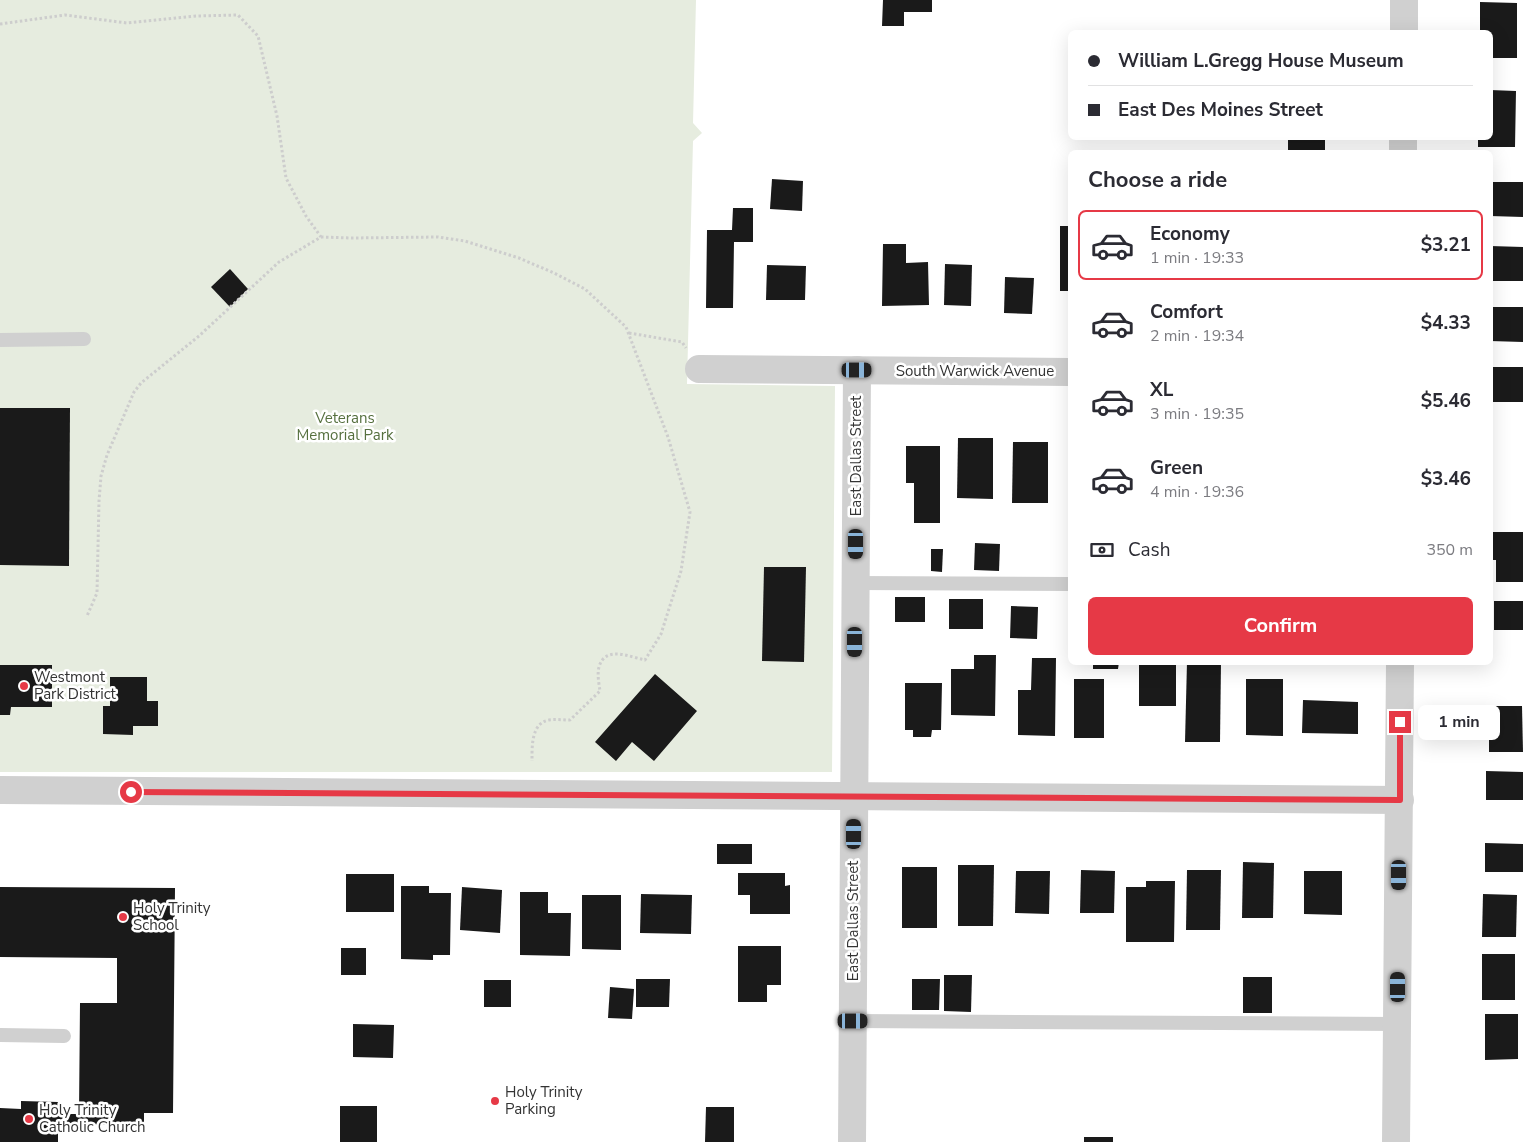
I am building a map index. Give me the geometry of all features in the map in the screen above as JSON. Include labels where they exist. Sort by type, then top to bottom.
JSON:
[{"type":"street","points":[[1404,0],[1404,30]]},
{"type":"street","name":"South Warwick Avenue","points":[[699,369],[1068,372]]},
{"type":"street","name":"East Dallas Street","points":[[852,1142],[857,370]]},
{"type":"street","points":[[1396,1142],[1400,665]]},
{"type":"street","points":[[0,790],[1400,800]]},
{"type":"lane","points":[[0,340],[84,339]]},
{"type":"lane","points":[[856,583],[1068,584]]},
{"type":"lane","points":[[853,1021],[1398,1024]]},
{"type":"lane","points":[[0,1035],[64,1036]]},
{"type":"path","points":[[0,24],[65,15],[127,23],[196,16],[238,15],[258,36],[277,116],[286,178],[306,216],[320,237]]},
{"type":"path","points":[[87,616],[97,593],[101,476],[107,455],[134,392],[141,383],[199,336],[279,262],[320,237],[438,237],[474,244],[519,258],[585,289],[626,327],[668,437],[690,512],[681,571],[661,634],[645,660],[618,653],[610,654],[602,661],[598,668],[600,691],[570,720],[548,720],[541,724],[532,742],[532,761]]},
{"type":"path","points":[[628,332],[682,342],[699,369]]},
{"type":"green space","name":"Veterans Memorial Park","points":[[0,0],[696,0],[693,123],[702,133],[693,141],[687,384],[835,386],[832,772],[0,772]]},
{"type":"building","points":[[883,0],[932,0],[932,12],[904,12],[904,26],[882,26]]},
{"type":"building","points":[[1480,2],[1517,3],[1517,58],[1493,58],[1493,30],[1480,30]]},
{"type":"building","points":[[1493,90],[1516,91],[1515,147],[1478,147],[1478,140],[1493,140]]},
{"type":"building","points":[[1288,140],[1325,140],[1325,150],[1288,150]]},
{"type":"building","points":[[772,179],[803,181],[802,211],[770,209]]},
{"type":"building","points":[[1493,182],[1523,182],[1523,217],[1493,216]]},
{"type":"building","points":[[733,208],[753,208],[753,242],[734,242],[733,308],[706,308],[707,230],[732,230]]},
{"type":"building","points":[[1060,226],[1068,226],[1068,291],[1060,291]]},
{"type":"building","points":[[883,244],[906,244],[906,263],[928,262],[929,305],[882,306]]},
{"type":"building","points":[[1493,246],[1523,247],[1523,281],[1493,281]]},
{"type":"building","points":[[945,264],[972,265],[971,306],[944,305]]},
{"type":"building","points":[[767,265],[806,266],[805,300],[766,300]]},
{"type":"building","points":[[230,269],[248,289],[230,307],[211,287]]},
{"type":"building","points":[[1005,277],[1034,278],[1032,314],[1004,313]]},
{"type":"building","points":[[1493,307],[1523,307],[1523,342],[1493,341]]},
{"type":"building","points":[[1493,367],[1523,367],[1523,402],[1493,402]]},
{"type":"building","points":[[0,408],[70,408],[69,566],[0,565]]},
{"type":"building","points":[[958,438],[993,438],[993,499],[957,498]]},
{"type":"building","points":[[1013,442],[1048,442],[1048,503],[1012,503]]},
{"type":"building","points":[[906,446],[940,446],[940,523],[914,523],[914,483],[906,483]]},
{"type":"building","points":[[1493,532],[1523,532],[1523,582],[1496,582],[1496,560],[1493,560]]},
{"type":"building","points":[[975,543],[1000,544],[999,571],[974,570]]},
{"type":"building","points":[[931,549],[943,549],[942,572],[931,571]]},
{"type":"building","points":[[764,567],[806,567],[804,662],[762,661]]},
{"type":"building","points":[[895,597],[925,597],[925,622],[895,622]]},
{"type":"building","points":[[949,599],[983,599],[983,629],[949,629]]},
{"type":"building","points":[[1494,601],[1523,601],[1523,630],[1494,630]]},
{"type":"building","points":[[1011,606],[1038,607],[1037,639],[1010,638]]},
{"type":"building","points":[[974,655],[996,655],[995,716],[951,715],[951,669],[974,669]]},
{"type":"building","points":[[1032,658],[1056,658],[1055,736],[1018,735],[1018,690],[1031,690]]},
{"type":"building","name":"Westmont Park District","points":[[0,665],[52,665],[52,707],[11,707],[10,715],[0,715]]},
{"type":"building","points":[[1093,665],[1119,665],[1118,669],[1093,669]]},
{"type":"building","points":[[1139,665],[1176,665],[1176,706],[1139,706]]},
{"type":"building","points":[[1187,665],[1221,665],[1220,742],[1185,742]]},
{"type":"building","points":[[655,674],[697,711],[654,761],[632,742],[616,761],[595,742]]},
{"type":"building","points":[[110,677],[147,677],[147,701],[158,701],[158,726],[133,726],[133,735],[103,734],[103,706],[110,706]]},
{"type":"building","points":[[1074,679],[1104,679],[1104,738],[1074,738]]},
{"type":"building","points":[[1246,679],[1283,679],[1283,736],[1246,735]]},
{"type":"building","points":[[905,683],[942,683],[941,730],[932,730],[931,737],[913,737],[913,730],[905,730]]},
{"type":"building","points":[[1303,700],[1358,702],[1358,734],[1302,733]]},
{"type":"building","points":[[1489,706],[1522,706],[1523,752],[1489,752]]},
{"type":"building","points":[[1486,771],[1523,772],[1523,800],[1486,800]]},
{"type":"building","points":[[1485,843],[1523,844],[1523,872],[1485,872]]},
{"type":"building","points":[[717,844],[752,844],[752,864],[717,864]]},
{"type":"building","points":[[1243,862],[1274,863],[1273,918],[1242,918]]},
{"type":"building","points":[[958,865],[994,865],[993,926],[958,926]]},
{"type":"building","points":[[902,867],[937,867],[937,928],[902,928]]},
{"type":"building","points":[[1081,870],[1115,871],[1114,913],[1080,913]]},
{"type":"building","points":[[1187,870],[1221,870],[1220,930],[1186,930]]},
{"type":"building","points":[[1016,871],[1050,871],[1049,914],[1015,913]]},
{"type":"building","points":[[1304,871],[1342,871],[1342,915],[1304,914]]},
{"type":"building","points":[[738,873],[785,873],[785,886],[790,885],[790,914],[750,914],[750,895],[738,895]]},
{"type":"building","points":[[346,874],[394,874],[394,912],[346,912]]},
{"type":"building","points":[[1146,881],[1175,881],[1174,942],[1126,942],[1126,887],[1146,887]]},
{"type":"building","points":[[401,886],[429,886],[429,893],[451,893],[450,955],[433,955],[433,960],[401,959]]},
{"type":"building","points":[[0,887],[175,888],[173,1113],[144,1113],[144,1125],[58,1124],[58,1142],[0,1142],[0,1108],[21,1109],[21,1101],[58,1102],[58,1114],[79,1114],[80,1003],[117,1003],[117,958],[0,957]]},
{"type":"building","points":[[462,887],[502,890],[500,933],[460,930]]},
{"type":"building","points":[[520,892],[548,892],[548,913],[571,913],[570,956],[520,955]]},
{"type":"building","points":[[641,894],[692,895],[691,934],[640,933]]},
{"type":"building","points":[[1483,894],[1517,895],[1516,937],[1482,937]]},
{"type":"building","points":[[582,895],[621,895],[621,950],[582,949]]},
{"type":"building","points":[[738,946],[781,946],[781,985],[767,985],[767,1002],[738,1002]]},
{"type":"building","points":[[341,948],[366,948],[366,975],[341,975]]},
{"type":"building","points":[[1482,954],[1515,954],[1515,1000],[1482,1000]]},
{"type":"building","points":[[944,975],[972,975],[971,1012],[944,1011]]},
{"type":"building","points":[[1243,977],[1272,977],[1272,1013],[1243,1013]]},
{"type":"building","points":[[636,979],[670,979],[669,1007],[636,1007]]},
{"type":"building","points":[[912,979],[940,979],[939,1010],[912,1010]]},
{"type":"building","points":[[484,980],[511,980],[511,1007],[484,1007]]},
{"type":"building","points":[[610,987],[634,989],[632,1019],[608,1018]]},
{"type":"building","points":[[1485,1014],[1518,1014],[1518,1059],[1485,1060]]},
{"type":"building","points":[[353,1024],[394,1025],[393,1058],[353,1057]]},
{"type":"building","points":[[340,1106],[377,1106],[377,1142],[340,1142]]},
{"type":"building","points":[[706,1107],[734,1107],[734,1142],[705,1142]]},
{"type":"building","points":[[1084,1137],[1113,1137],[1113,1142],[1084,1142]]},
{"type":"place","name":"Westmont Park District","points":[[24,686]]},
{"type":"place","name":"Holy Trinity School","points":[[123,917]]},
{"type":"place","name":"Holy Trinity Parking","points":[[495,1101]]},
{"type":"place","name":"Holy Trinity Catholic Church","points":[[29,1119]]},
{"type":"route","points":[[131,792],[1400,800],[1400,722]]}]
